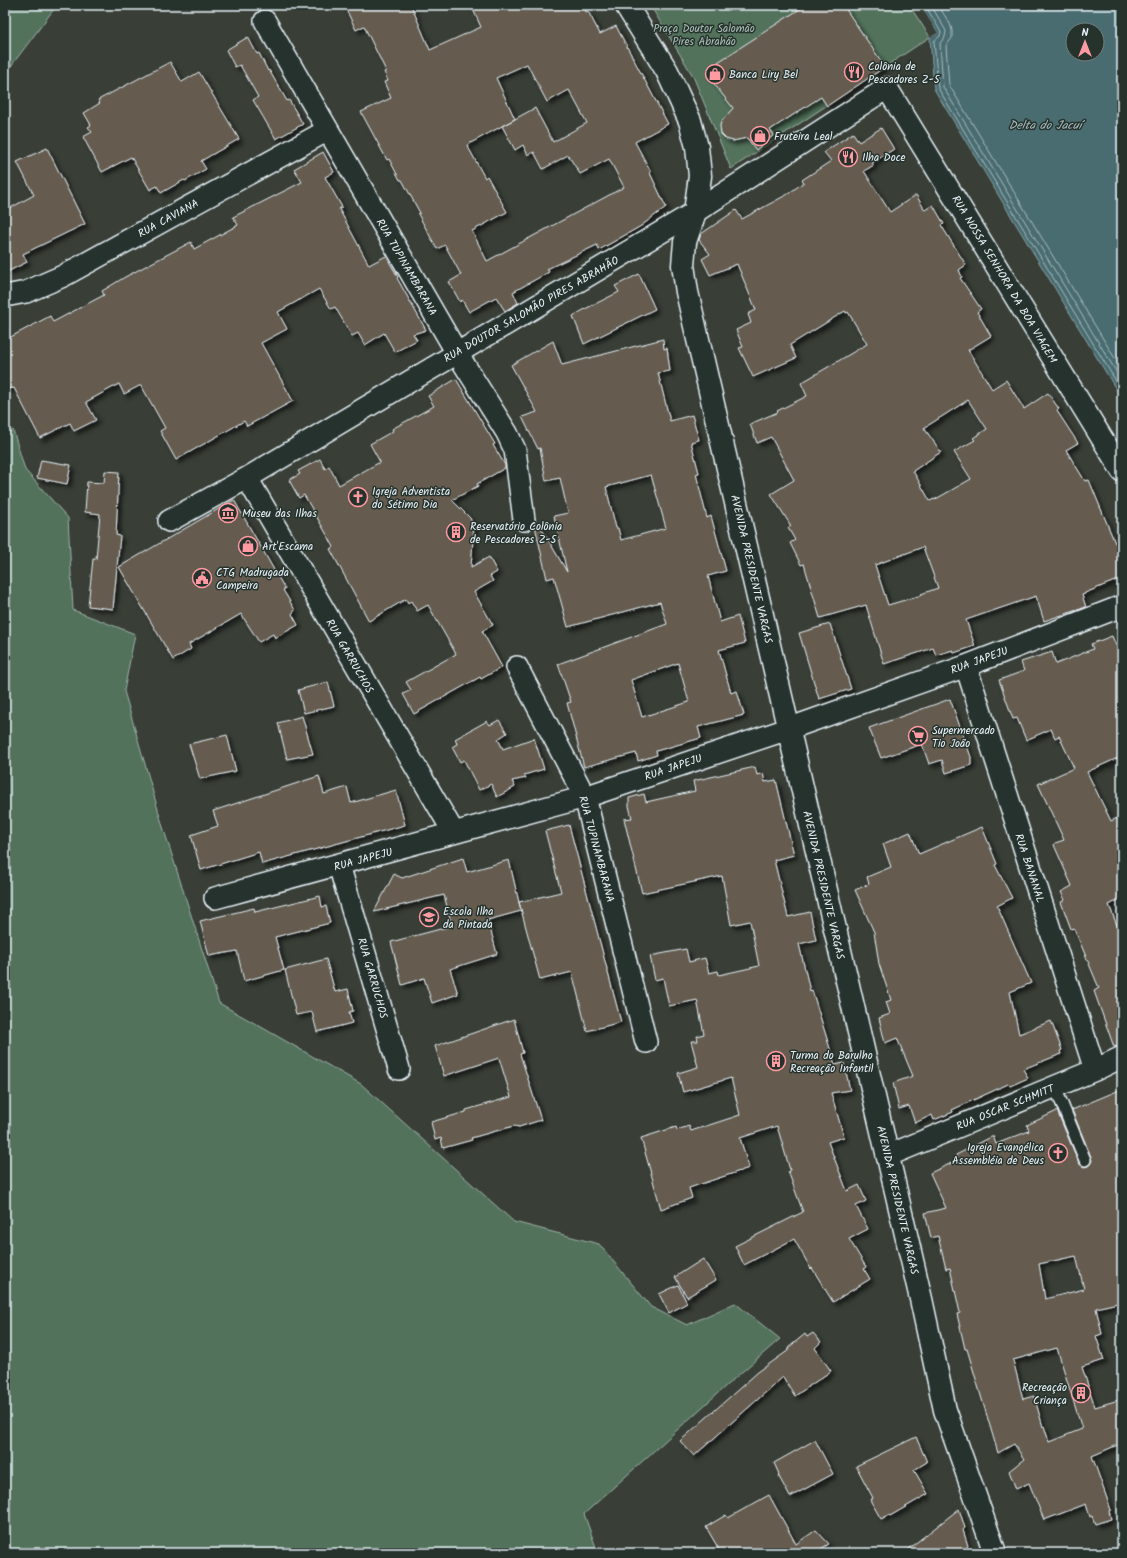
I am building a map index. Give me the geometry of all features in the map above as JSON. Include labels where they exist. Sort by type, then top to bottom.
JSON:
[{"type":"street","name":"AVENIDA PRESIDENTE VARGAS","points":[[626,5],[667,71],[690,121],[697,147],[700,176],[695,212],[685,242],[683,265],[687,292],[946,1410],[995,1553]]},
{"type":"street","name":"RUA TUPINAMBARANA","points":[[265,21],[457,353],[507,433],[515,450],[524,520]]},
{"type":"street","name":"RUA DOUTOR SALOMÃO PIRES ABRAHÃO","points":[[169,521],[247,478],[695,212],[888,88]]},
{"type":"street","name":"RUA NOSSA SENHORA DA BOA VIAGEM","points":[[888,88],[1122,471]]},
{"type":"street","name":"RUA CAVIANA","points":[[5,296],[26,292],[63,276],[328,130]]},
{"type":"street","name":"RUA GARRUCHOS","points":[[247,478],[454,833]]},
{"type":"street","name":"RUA JAPEJU","points":[[215,898],[584,797],[788,729],[966,666],[1122,606]]},
{"type":"street","name":"RUA BANANAL","points":[[966,666],[1095,1070]]},
{"type":"street","name":"RUA TUPINAMBARANA","points":[[517,667],[584,797],[646,1042]]},
{"type":"street","name":"RUA GARRUCHOS","points":[[339,865],[399,1068]]},
{"type":"street","name":"RUA OSCAR SCHMITT","points":[[887,1156],[1095,1070],[1122,1056]]},
{"type":"lane","points":[[1054,1087],[1085,1160]]},
{"type":"green space","points":[[5,5],[57,5],[5,74]]},
{"type":"green space","name":"Praça Doutor Salomão Pires Abrahão","points":[[650,5],[802,5],[803,7],[806,5],[909,5],[930,37],[731,169],[693,76]]},
{"type":"green space","points":[[13,430],[25,470],[68,518],[73,610],[135,634],[124,691],[163,827],[219,1003],[361,1084],[514,1222],[599,1244],[651,1307],[687,1325],[735,1303],[780,1339],[584,1514],[598,1553],[5,1553],[5,434]]},
{"type":"water","name":"Delta do Jacuí","points":[[920,5],[1122,5],[1122,399],[934,89],[930,37],[938,33]]},
{"type":"pier","points":[[918,5],[920,5],[938,33],[930,37],[929,36],[935,32]]},
{"type":"building","points":[[344,5],[411,5],[430,50],[481,27],[471,5],[583,5],[586,12],[588,11],[600,34],[616,26],[668,124],[635,142],[651,172],[650,173],[666,207],[641,226],[599,250],[597,245],[547,269],[549,272],[513,292],[518,303],[505,311],[496,297],[469,312],[462,300],[460,302],[449,282],[461,275],[445,245],[437,249],[402,180],[400,180],[389,159],[387,160],[361,112],[391,98],[384,82],[388,81],[384,72],[386,71],[364,26],[356,30]],"holes":[[[527,64],[547,102],[569,90],[587,123],[553,142],[535,108],[515,119],[496,78]],[[502,126],[515,150],[523,145],[528,155],[534,152],[543,169],[568,155],[580,174],[609,159],[624,187],[487,261],[472,231],[507,212],[487,176],[485,178],[467,145]]]},
{"type":"building","points":[[806,5],[843,5],[885,67],[827,106],[821,97],[793,115],[770,130],[774,135],[756,150],[747,138],[733,141],[726,139],[721,134],[720,126],[721,122],[733,108],[707,75],[721,66],[718,62]]},
{"type":"building","points":[[248,37],[257,54],[259,53],[268,71],[269,70],[287,101],[289,100],[303,124],[276,139],[253,100],[258,97],[240,65],[235,67],[226,50]]},
{"type":"building","points":[[170,62],[182,82],[199,72],[239,139],[201,161],[206,169],[161,193],[157,186],[150,190],[131,157],[102,172],[83,137],[92,132],[88,127],[91,125],[84,113],[100,103],[98,100]]},
{"type":"building","points":[[881,128],[894,149],[872,163],[874,165],[864,171],[890,212],[916,195],[925,210],[933,205],[944,224],[941,225],[966,265],[959,270],[962,277],[960,278],[981,309],[977,312],[991,336],[968,350],[992,389],[1006,380],[1024,409],[1048,393],[1059,409],[1057,411],[1078,443],[1066,450],[1085,481],[1089,480],[1115,543],[1122,541],[1122,578],[1082,595],[1086,607],[1044,621],[1036,596],[966,620],[975,646],[954,653],[953,650],[936,655],[933,648],[884,664],[866,605],[820,618],[804,564],[801,565],[790,543],[795,540],[788,528],[791,526],[771,494],[794,480],[771,437],[757,443],[750,424],[778,412],[777,411],[807,396],[801,383],[867,344],[848,312],[846,313],[845,311],[790,345],[796,358],[753,377],[739,348],[743,347],[736,330],[751,323],[748,314],[756,310],[737,264],[710,275],[702,259],[710,254],[699,240],[701,234],[736,210],[742,219],[788,194],[804,182],[802,180],[831,161],[824,152],[853,133],[859,142]],"holes":[[[968,400],[987,429],[973,438],[975,440],[954,452],[971,479],[930,501],[913,471],[941,452],[924,428]],[[923,547],[938,588],[921,594],[922,595],[888,605],[875,565]]]},
{"type":"building","points":[[47,148],[85,224],[23,254],[27,262],[5,273],[5,211],[34,195],[17,162]]},
{"type":"building","points":[[323,152],[334,172],[325,177],[342,207],[339,209],[369,265],[386,256],[426,330],[413,334],[417,340],[395,352],[384,333],[365,345],[358,333],[352,336],[335,307],[331,309],[319,289],[278,312],[287,329],[261,343],[293,401],[247,426],[244,421],[176,460],[160,431],[165,428],[141,385],[124,394],[119,384],[86,402],[96,420],[74,431],[70,423],[40,438],[14,388],[5,389],[5,340],[50,316],[53,322],[104,295],[102,291],[125,277],[191,242],[194,249],[238,225],[233,217],[302,182],[294,169]]},
{"type":"building","points":[[639,274],[655,309],[584,344],[573,316],[619,292],[615,286]]},
{"type":"building","points":[[663,339],[664,349],[667,348],[670,371],[658,373],[670,421],[692,415],[699,440],[691,442],[699,473],[696,474],[707,518],[711,516],[726,571],[708,576],[720,622],[738,616],[745,643],[719,650],[731,693],[737,691],[744,715],[698,727],[701,738],[656,751],[657,755],[638,761],[636,753],[584,767],[567,703],[571,702],[558,664],[667,624],[660,602],[568,627],[554,577],[547,579],[535,526],[539,524],[567,572],[554,516],[568,513],[560,478],[546,481],[540,448],[538,449],[522,417],[537,412],[511,365],[553,341],[562,365]],"holes":[[[651,475],[666,528],[621,540],[618,528],[616,528],[606,487]],[[678,663],[689,702],[642,717],[631,680]]]},
{"type":"building","points":[[456,379],[495,444],[493,445],[505,465],[505,468],[477,484],[478,486],[452,500],[470,518],[474,527],[471,567],[489,557],[497,572],[490,576],[493,581],[474,592],[493,625],[482,631],[502,667],[481,679],[480,677],[414,714],[403,694],[411,690],[406,682],[456,654],[428,605],[417,611],[411,601],[408,603],[406,599],[369,621],[330,549],[334,547],[304,495],[299,498],[289,480],[300,474],[298,471],[320,459],[325,469],[329,466],[339,485],[380,462],[370,444],[393,431],[392,429],[434,406],[428,396]]},
{"type":"building","points":[[41,460],[71,465],[67,484],[37,478]]},
{"type":"building","points":[[105,471],[119,472],[116,535],[120,536],[113,609],[88,606],[93,559],[96,559],[100,514],[85,512],[87,482],[104,483]]},
{"type":"building","name":"CTG Madrugada Campeira","points":[[234,500],[285,589],[283,590],[295,610],[292,614],[298,625],[275,638],[273,634],[259,642],[241,614],[189,644],[191,649],[173,660],[119,567]]},
{"type":"building","points":[[830,624],[851,689],[819,699],[799,633]]},
{"type":"building","points":[[1112,636],[1122,660],[1122,756],[1087,772],[1111,821],[1122,816],[1122,898],[1109,905],[1122,938],[1122,1045],[1114,1047],[1094,991],[1099,988],[1074,928],[1071,929],[1061,902],[1065,900],[1061,892],[1072,886],[1054,845],[1055,843],[1064,840],[1038,784],[1074,768],[1059,736],[1055,738],[1051,729],[1026,740],[1017,718],[1013,719],[999,680],[1024,671],[1021,662],[1052,652],[1056,664],[1093,649],[1091,644]]},
{"type":"building","points":[[328,682],[334,706],[304,713],[298,690]]},
{"type":"building","name":"Supermercado Tio João","points":[[950,699],[971,757],[971,765],[946,773],[942,760],[929,764],[922,744],[881,758],[869,728]]},
{"type":"building","points":[[302,716],[313,754],[287,759],[278,723]]},
{"type":"building","points":[[499,720],[507,733],[498,739],[503,749],[534,738],[544,769],[524,775],[526,778],[512,781],[515,787],[497,797],[491,784],[479,790],[464,760],[460,762],[452,747],[457,744],[455,739],[487,721],[490,725]]},
{"type":"building","points":[[227,735],[236,771],[200,779],[189,744]]},
{"type":"building","points":[[755,767],[757,775],[763,773],[765,782],[776,780],[794,855],[774,860],[788,917],[810,912],[816,940],[799,944],[810,991],[812,990],[835,1065],[844,1063],[850,1090],[831,1093],[844,1137],[828,1142],[847,1191],[859,1185],[866,1201],[856,1206],[868,1229],[849,1239],[866,1267],[864,1269],[870,1279],[833,1302],[812,1268],[811,1269],[794,1239],[744,1265],[735,1246],[803,1212],[788,1171],[790,1170],[777,1126],[740,1138],[749,1168],[689,1188],[692,1198],[661,1209],[641,1138],[676,1127],[677,1130],[689,1126],[691,1131],[740,1115],[731,1078],[683,1092],[678,1073],[698,1067],[691,1041],[698,1041],[697,1036],[704,1034],[697,1000],[669,1006],[663,978],[655,980],[650,956],[686,949],[689,962],[705,958],[709,973],[718,971],[719,975],[759,966],[750,921],[731,925],[722,876],[642,893],[624,819],[632,818],[629,798],[644,794],[646,802],[695,791],[693,781]]},
{"type":"building","points":[[319,776],[324,794],[347,787],[351,803],[396,790],[405,825],[262,864],[259,852],[201,870],[191,835],[218,826],[213,811]]},
{"type":"building","points":[[569,825],[621,1022],[587,1031],[572,972],[540,980],[519,902],[561,892],[545,831]]},
{"type":"building","points":[[982,827],[997,864],[995,865],[1012,898],[997,906],[1031,983],[1010,992],[1019,1034],[1051,1021],[1062,1050],[1060,1051],[1061,1054],[1023,1069],[1028,1078],[1010,1086],[1008,1084],[934,1120],[932,1115],[915,1123],[909,1106],[899,1109],[893,1083],[913,1076],[897,1038],[885,1043],[879,1018],[890,1014],[886,1002],[891,1000],[879,964],[874,932],[855,890],[869,884],[867,877],[891,867],[883,844],[910,832],[919,854]]},
{"type":"building","name":"Escola Ilha da Pintada","points":[[463,858],[467,872],[509,860],[521,911],[488,920],[497,954],[450,969],[458,994],[432,1003],[424,978],[402,985],[391,942],[452,926],[444,895],[374,912],[394,874],[402,878]]},
{"type":"building","points":[[320,896],[322,907],[326,906],[330,923],[275,937],[284,970],[244,981],[237,951],[209,956],[200,921],[254,908],[255,912]]},
{"type":"building","points":[[326,959],[335,992],[348,989],[353,1011],[349,1012],[352,1023],[317,1032],[312,1012],[296,1015],[285,970]]},
{"type":"building","points":[[514,1019],[523,1053],[520,1054],[541,1120],[519,1127],[514,1126],[471,1138],[472,1140],[443,1148],[441,1138],[435,1140],[431,1122],[511,1097],[499,1058],[444,1076],[435,1046]]},
{"type":"building","points":[[1122,1089],[1122,1302],[1096,1308],[1102,1334],[1096,1336],[1104,1360],[1082,1367],[1095,1407],[1122,1399],[1122,1443],[1092,1456],[1111,1510],[1109,1511],[1111,1519],[1095,1524],[1092,1516],[1090,1517],[1086,1504],[1044,1520],[1029,1483],[1016,1489],[1009,1471],[1024,1459],[1014,1444],[998,1453],[967,1349],[965,1349],[957,1314],[960,1313],[950,1268],[946,1269],[938,1236],[931,1238],[925,1213],[946,1208],[930,1173],[956,1161],[956,1155],[993,1136],[996,1144],[1029,1131],[1027,1125],[1057,1111],[1079,1163],[1084,1167],[1088,1166],[1092,1161],[1091,1157],[1072,1110]],"holes":[[[1076,1256],[1084,1289],[1045,1299],[1039,1264]],[[1057,1348],[1082,1429],[1049,1442],[1034,1396],[1023,1399],[1013,1360]]]},
{"type":"building","points":[[703,1259],[716,1280],[687,1297],[675,1277]]},
{"type":"building","points":[[678,1285],[687,1303],[669,1313],[659,1294]]},
{"type":"building","points":[[813,1333],[821,1342],[815,1348],[831,1371],[795,1396],[783,1377],[694,1456],[680,1441],[758,1372],[789,1350],[788,1348],[805,1334],[807,1337]]},
{"type":"building","points":[[916,1437],[927,1462],[914,1470],[928,1494],[890,1516],[889,1515],[881,1519],[870,1500],[873,1498],[856,1466]]},
{"type":"building","points":[[815,1440],[833,1474],[790,1497],[778,1475],[779,1474],[774,1463]]},
{"type":"building","points":[[769,1495],[796,1544],[816,1530],[829,1544],[814,1553],[721,1553],[706,1527],[726,1515],[728,1518]]},
{"type":"building","points":[[959,1509],[965,1528],[963,1530],[968,1546],[961,1553],[903,1553]]},
{"type":"place","name":"Colônia de Pescadores Z-5","points":[[854,72]]},
{"type":"place","name":"Banca Liry Bel","points":[[715,74]]},
{"type":"place","name":"Fruteira Leal","points":[[760,136]]},
{"type":"place","name":"Ilha Doce","points":[[848,157]]},
{"type":"place","name":"Igreja Adventista do Sétimo Dia","points":[[358,497]]},
{"type":"place","name":"Museu das Ilhas","points":[[228,513]]},
{"type":"place","name":"Reservatório Colônia de Pescadores Z-5","points":[[456,532]]},
{"type":"place","name":"Art'Escama","points":[[248,546]]},
{"type":"place","name":"CTG Madrugada Campeira","points":[[202,578]]},
{"type":"place","name":"Supermercado Tio João","points":[[918,736]]},
{"type":"place","name":"Escola Ilha da Pintada","points":[[429,917]]},
{"type":"place","name":"Turma do Barulho Recreação Infantil","points":[[776,1061]]},
{"type":"place","name":"Igreja Evangélica Assembléia de Deus","points":[[1058,1153]]},
{"type":"place","name":"Recreação Criança","points":[[1081,1393]]}]
